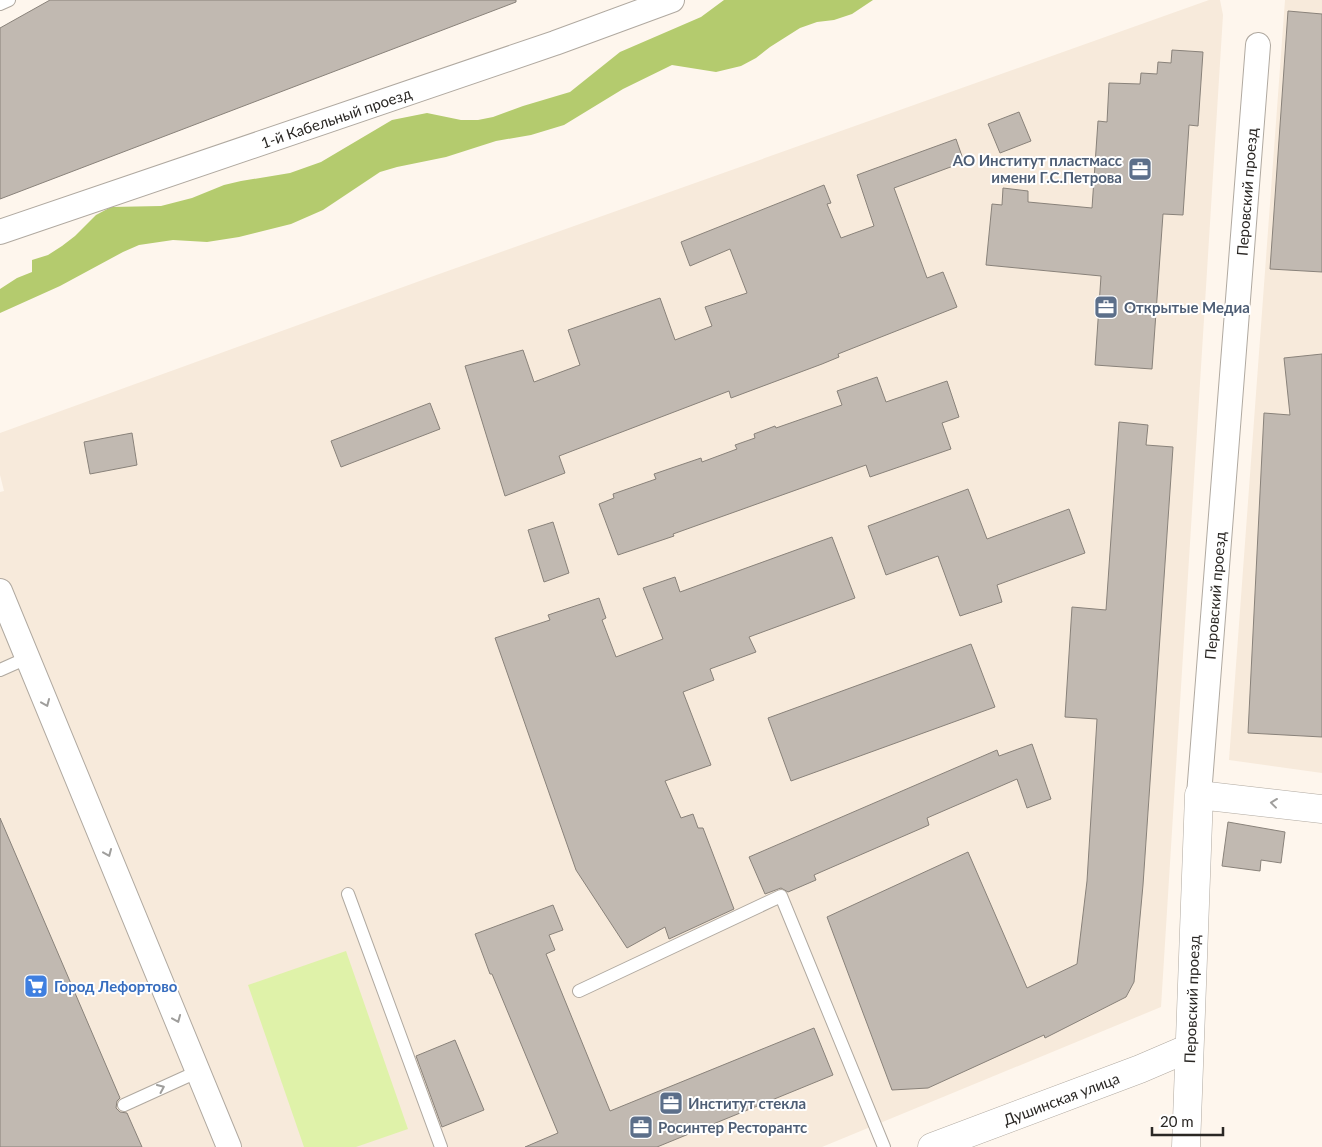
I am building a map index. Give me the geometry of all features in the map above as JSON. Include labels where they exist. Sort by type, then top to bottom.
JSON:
[{"type":"street","name":"1-й Кабельный проезд","points":[[0,232],[555,43],[672,0]]},
{"type":"street","name":"Перовский проезд","points":[[1186,1147],[1199,795],[1258,45]]},
{"type":"street","points":[[0,591],[229,1147]]},
{"type":"street","points":[[1199,795],[1322,809]]},
{"type":"street","name":"Душинская улица","points":[[932,1147],[1140,1069],[1189,1048]]},
{"type":"lane","points":[[0,4],[9,0]]},
{"type":"lane","points":[[0,670],[27,658]]},
{"type":"lane","points":[[348,894],[441,1147]]},
{"type":"lane","points":[[579,991],[781,896],[884,1147]]},
{"type":"lane","points":[[124,1105],[199,1071]]},
{"type":"shaded area","points":[[1209,0],[1220,0],[1223,15],[1161,1007],[822,1147],[0,1147],[0,492],[4,491],[0,475],[0,433],[428,278]]},
{"type":"shaded area","points":[[1285,0],[1322,0],[1322,773],[1229,760]]},
{"type":"green space","points":[[724,0],[873,0],[852,14],[800,28],[741,66],[716,72],[672,65],[623,89],[564,125],[531,135],[496,141],[446,157],[380,172],[323,210],[291,224],[239,237],[207,242],[173,240],[139,245],[60,286],[0,313],[0,289],[17,278],[32,272],[32,260],[48,255],[62,246],[96,215],[111,207],[161,206],[192,198],[224,185],[290,173],[321,162],[392,120],[427,113],[461,120],[478,120],[570,92],[620,52],[701,17]]},
{"type":"green space","points":[[346,951],[408,1129],[356,1147],[304,1147],[248,985]]},
{"type":"building","points":[[50,0],[516,0],[516,2],[0,199],[0,28]]},
{"type":"building","points":[[1288,11],[1322,14],[1322,272],[1270,269]]},
{"type":"building","name":"АО Институт пластмасс имени Г.С.Петрова","points":[[1172,50],[1203,52],[1198,126],[1189,125],[1183,215],[1163,214],[1152,369],[1095,365],[1101,276],[986,265],[992,204],[1002,205],[1003,188],[1028,191],[1028,202],[1092,208],[1098,121],[1107,122],[1109,83],[1140,84],[1141,73],[1157,74],[1158,62],[1171,63]]},
{"type":"building","points":[[1019,112],[1031,141],[1000,153],[988,124]]},
{"type":"building","points":[[956,139],[964,162],[894,188],[927,278],[943,272],[957,307],[838,354],[839,357],[822,364],[731,398],[729,391],[559,456],[565,473],[505,496],[465,366],[523,350],[534,382],[580,365],[568,330],[660,298],[675,340],[712,326],[705,307],[747,293],[730,249],[690,266],[681,242],[824,185],[831,203],[827,204],[841,238],[874,226],[857,175]]},
{"type":"building","points":[[1322,354],[1322,737],[1248,733],[1264,413],[1290,415],[1284,358]]},
{"type":"building","points":[[877,377],[886,402],[947,381],[959,417],[942,423],[951,449],[870,477],[866,465],[618,555],[599,504],[614,498],[613,494],[656,479],[654,474],[701,458],[702,462],[737,449],[735,445],[755,438],[754,434],[842,405],[837,391]]},
{"type":"building","points":[[430,403],[440,429],[341,467],[331,441]]},
{"type":"building","points":[[1119,422],[1148,425],[1146,445],[1173,447],[1143,885],[1134,982],[1126,997],[1045,1038],[1044,1035],[928,1088],[892,1090],[827,917],[968,852],[1027,988],[1077,964],[1087,881],[1097,719],[1065,717],[1072,607],[1106,610]]},
{"type":"building","points":[[132,433],[137,465],[90,474],[84,442]]},
{"type":"building","points":[[968,489],[987,539],[1069,509],[1085,553],[997,585],[1002,602],[960,616],[938,556],[886,575],[868,526]]},
{"type":"building","points":[[553,522],[569,573],[544,582],[528,530]]},
{"type":"building","points":[[832,537],[855,598],[749,637],[756,652],[710,669],[714,680],[683,692],[711,765],[665,781],[681,818],[693,814],[698,828],[703,828],[734,909],[669,939],[665,927],[627,948],[576,870],[495,638],[550,620],[548,615],[599,598],[606,618],[602,620],[616,657],[663,639],[643,588],[675,577],[680,592]]},
{"type":"building","points":[[971,644],[995,707],[791,781],[768,718]]},
{"type":"building","points":[[1032,744],[1051,799],[1027,808],[1017,779],[927,818],[929,825],[814,875],[816,880],[788,892],[781,888],[765,894],[749,857],[997,750],[999,756]]},
{"type":"building","name":"Город Лефортово","points":[[0,818],[120,1098],[117,1101],[116,1108],[120,1112],[127,1113],[142,1147],[0,1147]]},
{"type":"building","points":[[1228,822],[1285,832],[1281,863],[1261,860],[1260,871],[1222,866]]},
{"type":"building","points":[[553,905],[563,930],[549,935],[555,950],[546,954],[610,1111],[814,1028],[833,1075],[657,1147],[525,1147],[558,1133],[492,974],[490,974],[475,934]]},
{"type":"building","points":[[455,1040],[484,1110],[442,1127],[416,1056]]},
{"type":"place","name":"АО Институт пластмасс имени Г.С.Петрова","points":[[1140,169]]},
{"type":"place","name":"Открытые Медиа","points":[[1106,307]]},
{"type":"place","name":"Город Лефортово","points":[[36,986]]},
{"type":"place","name":"Институт стекла","points":[[671,1103]]},
{"type":"place","name":"Росинтер Ресторантс","points":[[641,1127]]}]
